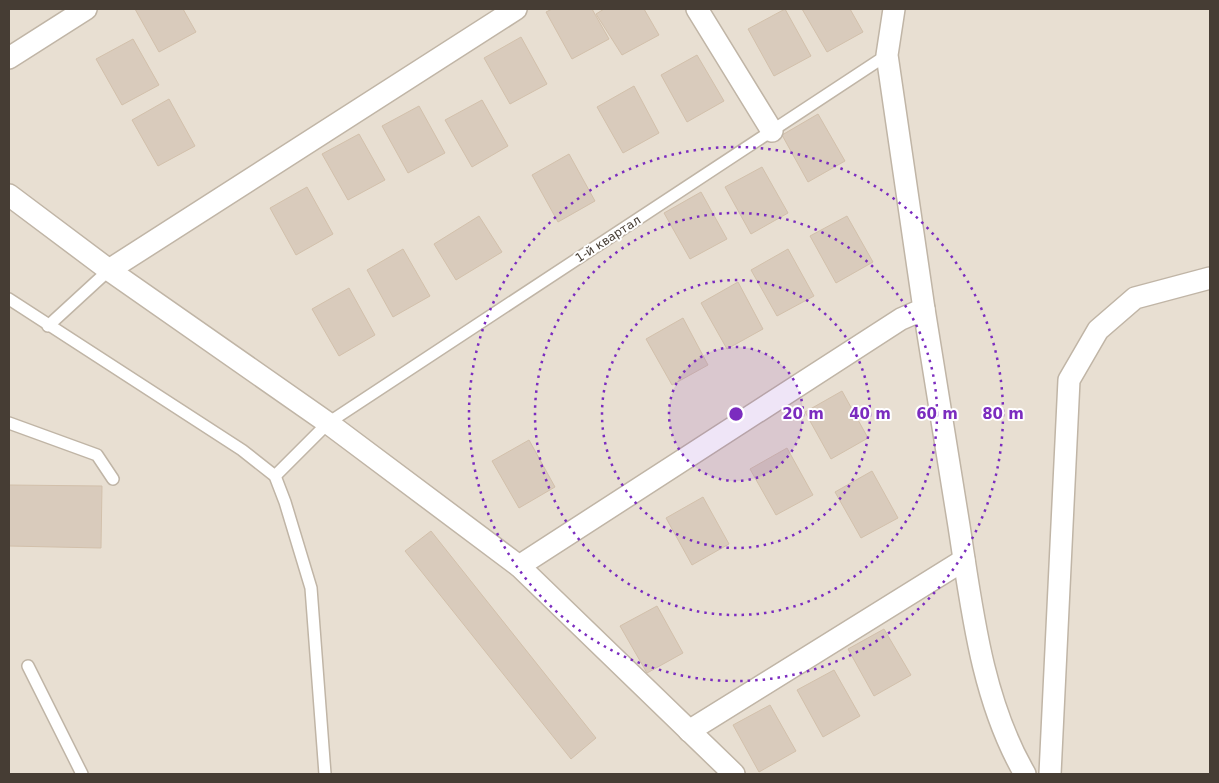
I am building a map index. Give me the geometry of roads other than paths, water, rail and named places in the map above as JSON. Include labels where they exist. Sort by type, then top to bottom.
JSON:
[{"type":"street","points":[[9,58],[86,9]]},
{"type":"street","points":[[110,270],[516,9]]},
{"type":"street","points":[[697,9],[772,131]]},
{"type":"street","points":[[894,9],[887,55],[924,309],[964,560],[989,688],[1012,753],[1025,774]]},
{"type":"street","points":[[9,194],[110,270],[328,423],[519,566],[734,774]]},
{"type":"street","points":[[1050,774],[1069,380],[1098,330],[1134,298],[1210,278]]},
{"type":"street","points":[[519,566],[901,319],[924,309]]},
{"type":"street","points":[[689,731],[964,560]]},
{"type":"lane","name":"1-й квартал","points":[[275,476],[328,423],[887,55]]},
{"type":"lane","points":[[48,326],[110,270]]},
{"type":"lane","points":[[9,299],[242,450],[275,476],[285,502],[311,588],[325,774]]},
{"type":"lane","points":[[9,423],[97,455],[114,478]]},
{"type":"lane","points":[[28,666],[82,774]]}]
